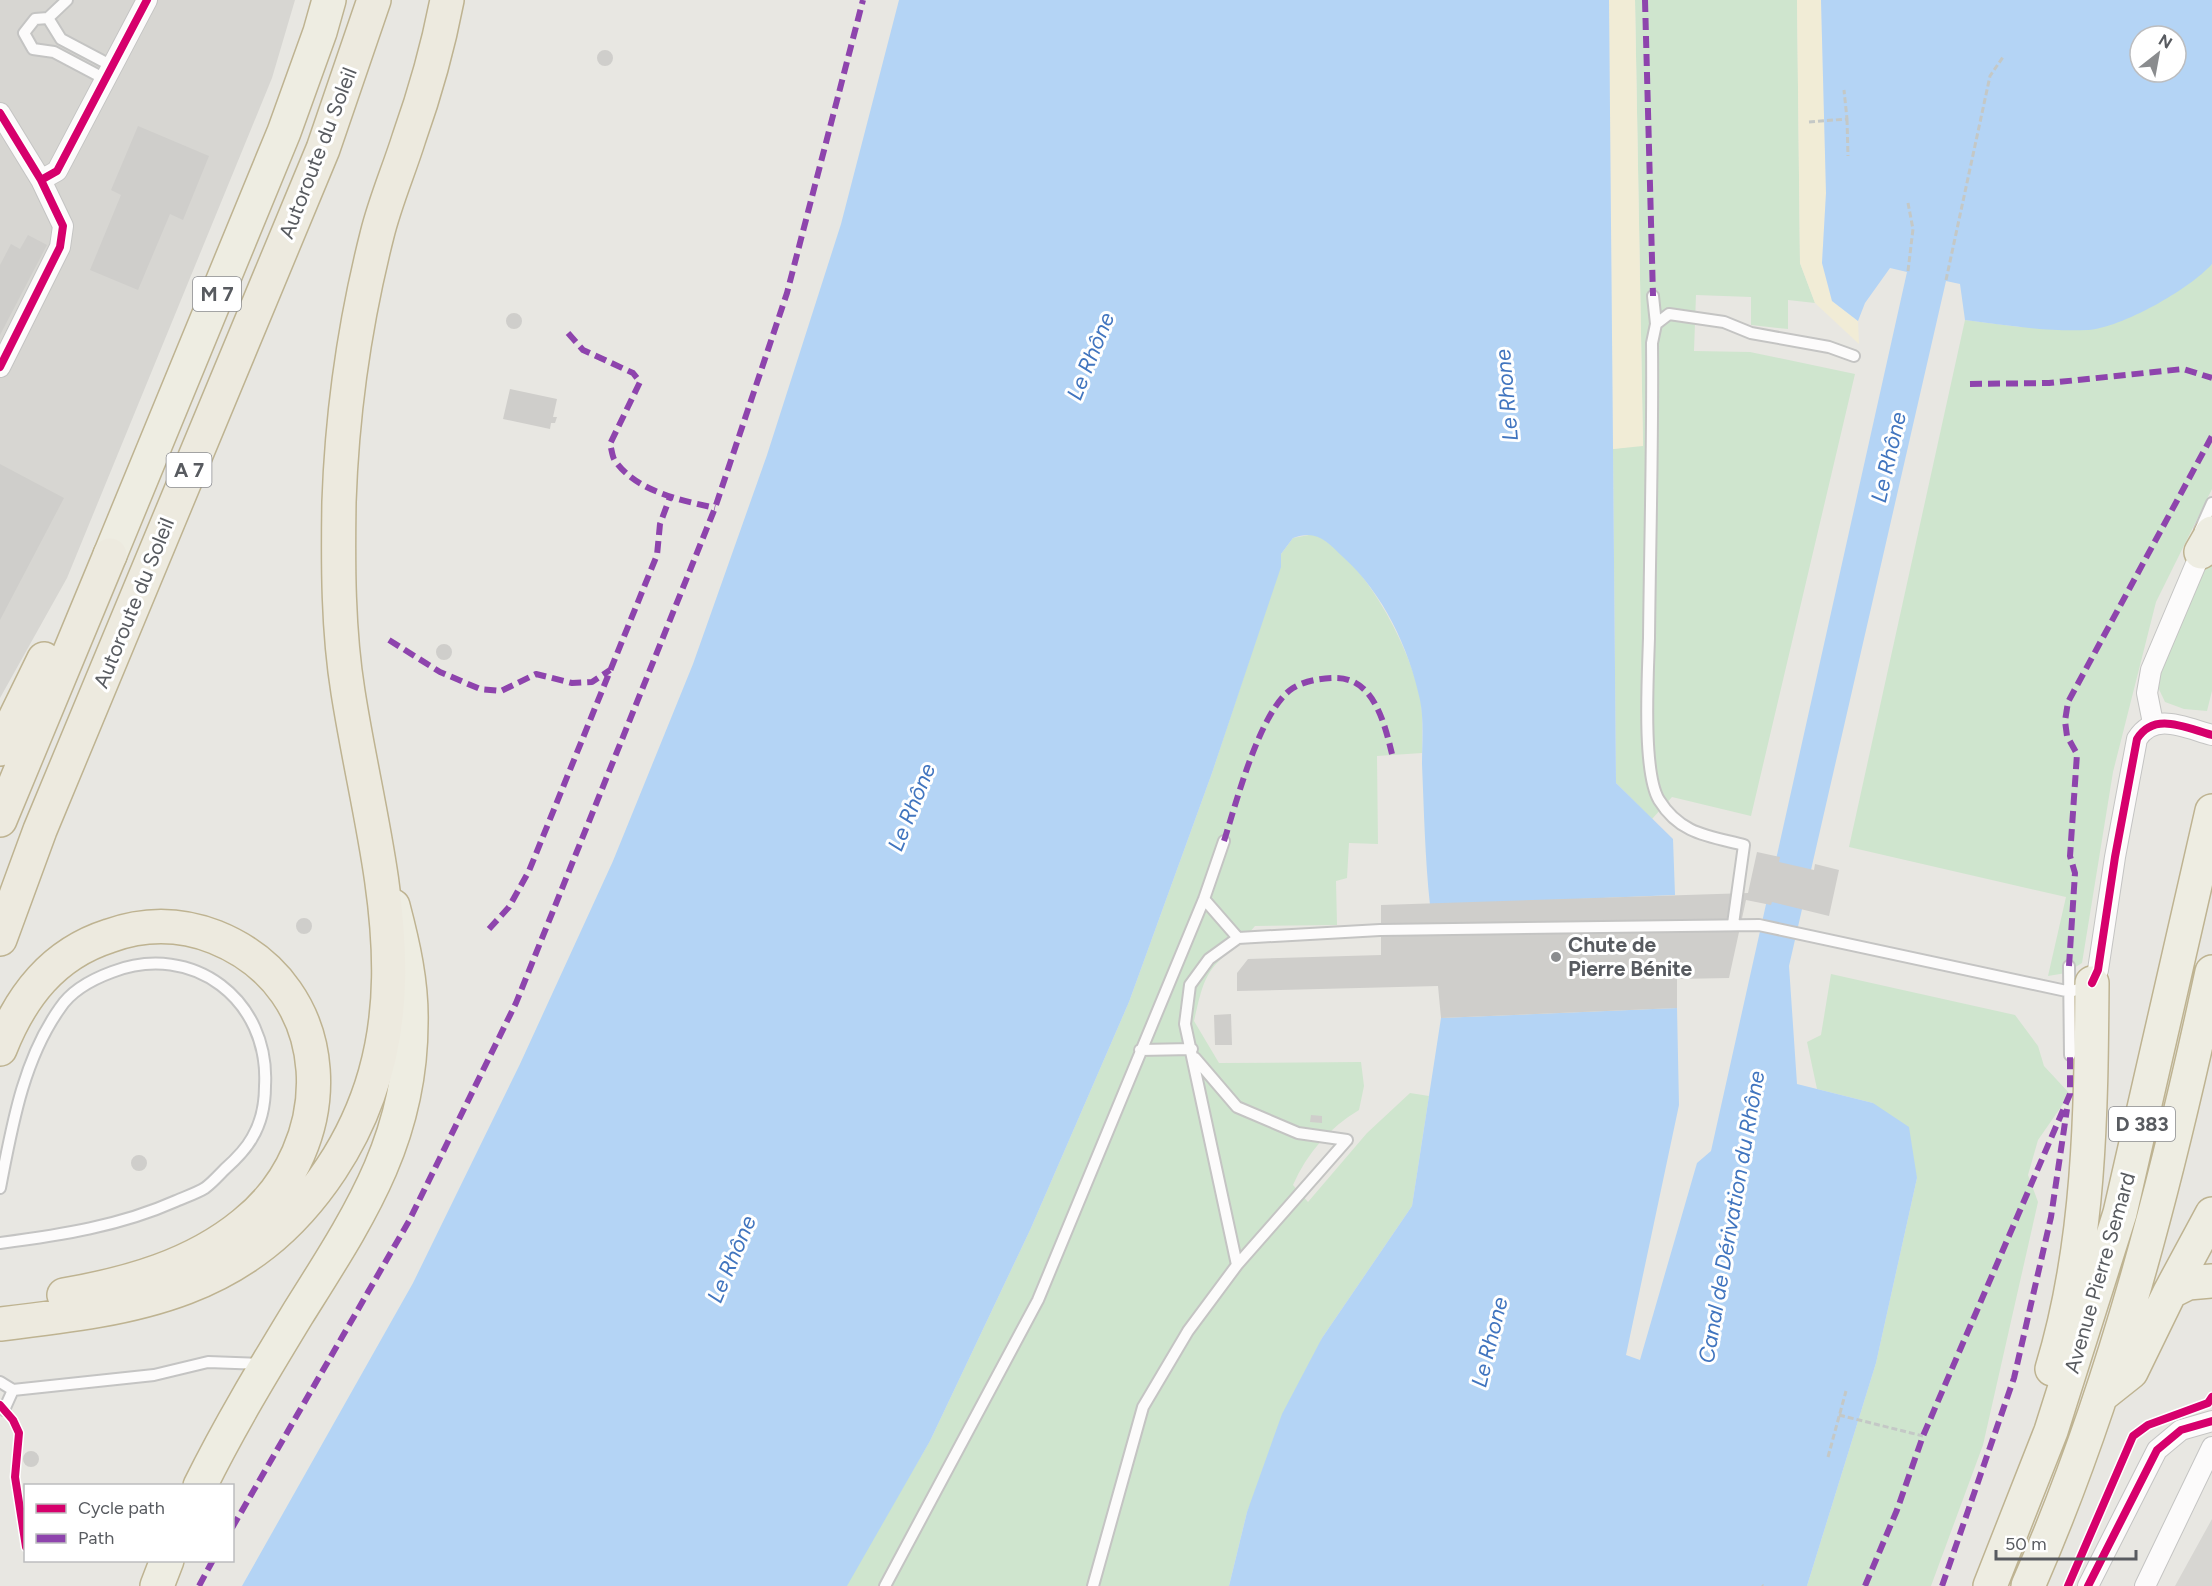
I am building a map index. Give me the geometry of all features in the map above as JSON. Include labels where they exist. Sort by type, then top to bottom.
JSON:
[{"type":"highway","name":"Autoroute du Soleil","points":[[0,820],[284,132],[320,32],[329,0]]},
{"type":"highway","name":"Autoroute du Soleil","points":[[0,939],[40,830],[323,149],[374,0]]},
{"type":"highway","points":[[201,1484],[267,1364],[360,1214],[381,1171],[400,1116],[410,1050],[409,985],[405,952],[376,837],[348,692],[341,630],[339,498],[344,434],[355,348],[376,236],[431,68],[447,0]]},
{"type":"highway","points":[[0,749],[47,654],[78,581],[110,555]]},
{"type":"highway","name":"Avenue Pierre Semard","points":[[1990,1586],[2051,1431],[2120,1213],[2212,811]]},
{"type":"highway","points":[[11,1312],[126,1307],[186,1288],[232,1266],[268,1241],[302,1209],[314,1194],[338,1159],[360,1117],[380,1060],[385,1037],[390,984],[376,837]]},
{"type":"highway","points":[[0,1049],[29,993],[53,966],[66,956],[83,946],[122,931],[157,925],[173,926],[226,942],[266,970],[299,1015],[310,1050],[315,1085],[308,1134],[294,1165],[265,1204],[231,1235],[185,1261],[135,1279],[11,1312]]},
{"type":"highway","name":"Avenue Pierre Semard","points":[[2028,1586],[2100,1396],[2147,1248],[2184,1104],[2212,972]]},
{"type":"highway","points":[[2051,1431],[2042,1397],[2053,1365],[2069,1292],[2088,1167],[2077,980]]},
{"type":"highway","points":[[2100,1396],[2131,1372],[2212,1214]]},
{"type":"highway","points":[[2170,1292],[2188,1283],[2212,1281]]},
{"type":"highway","points":[[157,1586],[166,1562]]},
{"type":"street","points":[[41,180],[57,171],[147,0]]},
{"type":"street","points":[[0,113],[41,180],[63,226],[60,248],[0,367]]},
{"type":"street","points":[[2153,723],[2147,693],[2151,670],[2207,543]]},
{"type":"street","points":[[2077,980],[2098,970],[2115,857],[2137,739],[2143,729],[2153,723],[2174,725],[2212,735]]},
{"type":"street","points":[[2088,1586],[2157,1450],[2181,1430],[2212,1421]]},
{"type":"street","points":[[2145,1586],[2212,1447]]},
{"type":"lane","points":[[67,0],[48,18],[35,19],[24,33],[33,49],[54,52],[108,73]]},
{"type":"lane","points":[[48,18],[61,39],[108,73]]},
{"type":"lane","points":[[1653,296],[1656,324],[1652,343],[1648,691],[1650,767],[1657,798],[1672,820],[1695,833],[1744,845],[1733,924]]},
{"type":"lane","points":[[1656,324],[1669,314],[1696,317],[1724,322],[1751,333],[1829,347],[1854,356]]},
{"type":"lane","points":[[2207,543],[2200,526],[2212,503]]},
{"type":"lane","points":[[885,1586],[1038,1300],[1203,899],[1224,841]]},
{"type":"lane","points":[[1203,899],[1238,938]]},
{"type":"lane","points":[[1237,1265],[1185,1024],[1190,985],[1209,959],[1238,938],[1380,930],[1759,925],[1839,941],[2077,980],[2070,1054]]},
{"type":"lane","points":[[0,1188],[21,1092],[38,1047],[61,1006],[92,980],[133,964],[172,963],[207,974],[236,997],[257,1030],[266,1068],[264,1106],[252,1138],[232,1163],[206,1188],[138,1216],[99,1228],[0,1243]]},
{"type":"lane","points":[[1172,974],[1190,985]]},
{"type":"lane","points":[[1093,1586],[1143,1407],[1188,1331],[1237,1265],[1347,1140],[1298,1133],[1238,1107],[1193,1053],[1140,1050]]},
{"type":"lane","points":[[0,1382],[13,1390],[154,1375],[208,1362],[267,1364]]},
{"type":"lane","points":[[4,1410],[13,1390]]},
{"type":"path","points":[[1946,280],[1990,76],[2003,57]]},
{"type":"path","points":[[1844,90],[1848,156]]},
{"type":"path","points":[[1809,122],[1847,119]]},
{"type":"path","points":[[1908,202],[1913,229],[1908,271]]},
{"type":"path","points":[[1828,1457],[1846,1391]]},
{"type":"path","points":[[1839,1415],[1923,1436]]},
{"type":"shaded area","points":[[0,0],[295,0],[272,78],[67,578],[0,698]]},
{"type":"shaded area","points":[[2212,1519],[2212,1586],[2175,1586]]},
{"type":"green space","points":[[1635,0],[1797,0],[1800,263],[1815,303],[1788,300],[1788,329],[1751,325],[1751,297],[1696,295],[1694,351],[1750,352],[1855,374],[1751,816],[1672,797],[1652,819],[1616,783],[1613,449],[1643,445]]},
{"type":"green space","points":[[2212,264],[2212,489],[2156,602],[2113,772],[2082,963],[2066,973],[2048,976],[2066,897],[1849,847],[1965,320],[2020,327]]},
{"type":"green space","points":[[1314,534],[1332,545],[1350,562],[1367,583],[1397,632],[1416,681],[1421,702],[1422,753],[1377,756],[1378,844],[1349,843],[1347,878],[1336,881],[1337,925],[1255,926],[1212,969],[1202,990],[1194,1021],[1219,1063],[1361,1062],[1364,1086],[1359,1110],[1320,1142],[1305,1162],[1293,1185],[1308,1202],[1367,1133],[1410,1093],[1429,1096],[1412,1206],[1322,1338],[1247,1512],[1229,1586],[845,1586],[930,1441],[1031,1228],[1129,1002],[1212,773],[1280,567],[1281,554],[1293,538]]},
{"type":"green space","points":[[2212,553],[2212,691],[2207,711],[2184,709],[2165,702],[2157,685],[2177,629]]},
{"type":"green space","points":[[1831,974],[2015,1015],[2038,1046],[2044,1066],[2070,1094],[2038,1140],[2028,1175],[2038,1202],[1983,1445],[1931,1586],[1807,1586],[1876,1363],[1917,1178],[1873,1103],[1817,1089],[1807,1042],[1821,1035]]},
{"type":"sand","points":[[1609,0],[1635,0],[1643,446],[1613,449]]},
{"type":"sand","points":[[1797,0],[1821,0],[1826,193],[1822,263],[1832,301],[1858,321],[1859,344],[1815,303],[1800,263]]},
{"type":"water","points":[[899,0],[1609,0],[1616,783],[1673,839],[1675,895],[1430,905],[1424,817],[1422,715],[1409,661],[1382,604],[1357,571],[1321,538],[1308,535],[1293,538],[1281,554],[1281,567],[1212,773],[1129,1002],[1031,1228],[930,1441],[847,1586],[242,1586],[413,1283],[520,1064],[613,861],[693,664],[767,455],[841,224]]},
{"type":"water","points":[[1821,0],[2212,0],[2212,264],[2188,285],[2154,306],[2102,328],[2088,330],[2042,329],[1965,320],[1960,284],[1946,281],[1789,966],[1797,1084],[1873,1103],[1909,1127],[1917,1178],[1876,1363],[1807,1586],[1229,1586],[1247,1512],[1282,1414],[1322,1338],[1412,1206],[1441,1018],[1677,1008],[1679,1105],[1626,1355],[1640,1360],[1697,1163],[1711,1151],[1907,272],[1890,268],[1865,303],[1858,321],[1832,301],[1822,263],[1826,193]]},
{"type":"building","points":[[605,50],[611,52],[613,58],[611,64],[605,66],[599,64],[597,58],[599,52]]},
{"type":"building","points":[[138,126],[209,156],[183,220],[170,214],[138,290],[90,270],[121,195],[111,190]]},
{"type":"building","points":[[28,235],[47,245],[0,335],[0,265],[11,244],[20,249]]},
{"type":"building","points":[[511,313],[517,313],[522,321],[520,327],[511,329],[506,324],[506,318]]},
{"type":"building","points":[[510,389],[557,399],[553,417],[557,417],[555,423],[551,423],[550,429],[503,419]]},
{"type":"building","points":[[0,464],[64,498],[0,620]]},
{"type":"building","points":[[441,644],[447,644],[452,652],[450,658],[441,660],[436,655],[436,649]]},
{"type":"building","name":"Chute de Pierre Bénite","points":[[1757,852],[1780,857],[1779,862],[1814,870],[1815,864],[1839,870],[1829,916],[1772,902],[1771,905],[1746,900],[1729,978],[1677,979],[1677,1008],[1441,1018],[1438,986],[1237,991],[1237,973],[1248,959],[1381,955],[1381,905],[1748,893]]},
{"type":"building","points":[[301,918],[307,918],[312,926],[310,932],[301,934],[296,929],[296,923]]},
{"type":"building","points":[[1231,1014],[1232,1045],[1215,1045],[1214,1015]]},
{"type":"building","points":[[1311,1115],[1322,1116],[1322,1123],[1310,1122]]},
{"type":"building","points":[[136,1155],[142,1155],[147,1163],[145,1169],[136,1171],[131,1166],[131,1160]]},
{"type":"building","points":[[31,1451],[39,1459],[31,1467],[23,1459]]},
{"type":"marked path","points":[[234,1525],[409,1221],[516,1003],[715,508],[787,293],[863,0]]},
{"type":"marked path","points":[[1645,0],[1653,296]]},
{"type":"marked path","points":[[568,333],[583,350],[633,373],[640,382],[610,444],[616,462],[636,481],[648,488],[675,498],[715,508]]},
{"type":"marked path","points":[[1970,384],[2049,383],[2183,369],[2212,378]]},
{"type":"marked path","points":[[2069,966],[2075,873],[2070,856],[2077,754],[2067,736],[2065,721],[2068,702],[2212,436]]},
{"type":"marked path","points":[[489,929],[509,907],[529,871],[657,555],[660,524],[670,497]]},
{"type":"marked path","points":[[389,640],[440,672],[480,689],[501,691],[536,674],[572,683],[592,682],[610,670]]},
{"type":"marked path","points":[[1224,841],[1242,782],[1260,736],[1281,699],[1298,685],[1326,678],[1337,678],[1350,680],[1361,686],[1382,718],[1392,754]]},
{"type":"marked path","points":[[1865,1586],[1897,1510],[1923,1436],[2070,1094],[2070,1055]]},
{"type":"marked path","points":[[1942,1586],[2014,1378],[2051,1217],[2067,1109]]},
{"type":"marked path","points":[[199,1586],[212,1562]]},
{"type":"cycle path","points":[[41,180],[57,171],[147,0]]},
{"type":"cycle path","points":[[0,113],[41,180],[63,226],[60,247],[0,367]]},
{"type":"cycle path","points":[[2092,983],[2098,970],[2115,857],[2137,739],[2144,731],[2161,724],[2181,726],[2212,735]]},
{"type":"cycle path","points":[[2068,1586],[2133,1436],[2148,1425],[2208,1403],[2212,1397]]},
{"type":"cycle path","points":[[0,1405],[13,1420],[19,1433],[15,1477],[24,1534]]},
{"type":"cycle path","points":[[2088,1586],[2157,1450],[2181,1430],[2212,1421]]},
{"type":"place","name":"Chute de Pierre Bénite","points":[[1556,957]]},
{"type":"water label","name":"Le Rhône","points":[[1090,356]]},
{"type":"water label","name":"Le Rhone","points":[[1506,395]]},
{"type":"water label","name":"Le Rhône","points":[[1888,457]]},
{"type":"water label","name":"Le Rhône","points":[[911,807]]},
{"type":"water label","name":"Canal de Dérivation du Rhône","points":[[1731,1217]]},
{"type":"water label","name":"Le Rhône","points":[[731,1259]]},
{"type":"water label","name":"Le Rhone","points":[[1489,1342]]}]
